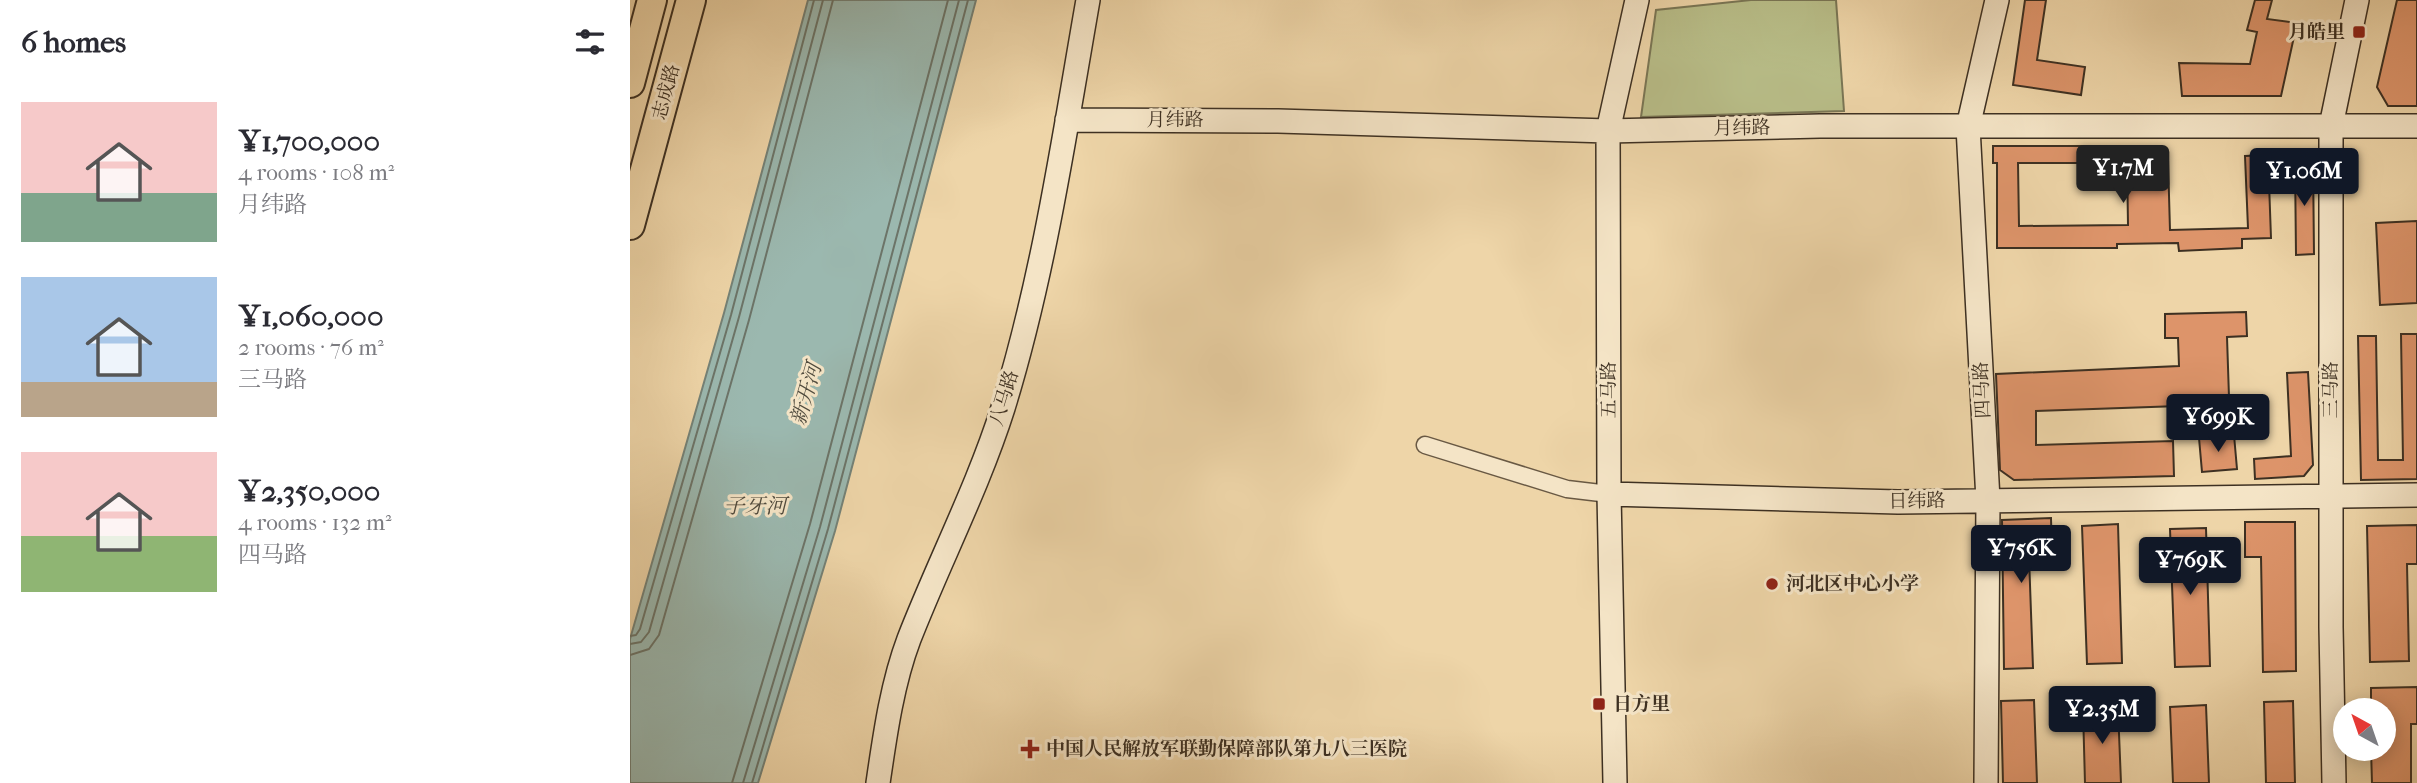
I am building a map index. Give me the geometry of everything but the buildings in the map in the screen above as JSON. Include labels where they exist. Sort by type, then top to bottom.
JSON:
[{"type":"highway","name":"志成路","points":[[630,83],[652,0]]},
{"type":"highway","name":"志成路","points":[[630,225],[691,0]]},
{"type":"street","name":"八马路","points":[[878,783],[886,727],[908,641],[1003,409],[1047,239],[1088,0]]},
{"type":"street","name":"五马路","points":[[1615,783],[1609,494],[1608,131],[1637,0]]},
{"type":"street","name":"四马路","points":[[1986,783],[1987,500],[1968,127],[1997,0]]},
{"type":"street","name":"三马路","points":[[2334,783],[2331,126],[2357,0]]},
{"type":"street","name":"月纬路","points":[[1068,120],[1278,121],[1608,131],[1820,126],[2417,126]]},
{"type":"street","name":"日纬路","points":[[1425,445],[1567,489],[1609,494],[1898,502],[2417,495]]},
{"type":"green space","points":[[1751,0],[1836,0],[1844,111],[1641,117],[1656,10]]},
{"type":"water","name":"子牙河","points":[[808,0],[976,0],[835,531],[758,783],[630,783],[630,639],[724,313]]},
{"type":"place","name":"月皓里","points":[[2359,32]]},
{"type":"place","name":"河北区中心小学","points":[[1772,584]]},
{"type":"place","name":"日方里","points":[[1599,704]]},
{"type":"place","name":"中国人民解放军联勤保障部队第九八三医院","points":[[1030,749]]},
{"type":"water label","name":"新开河","points":[[806,394]]}]
